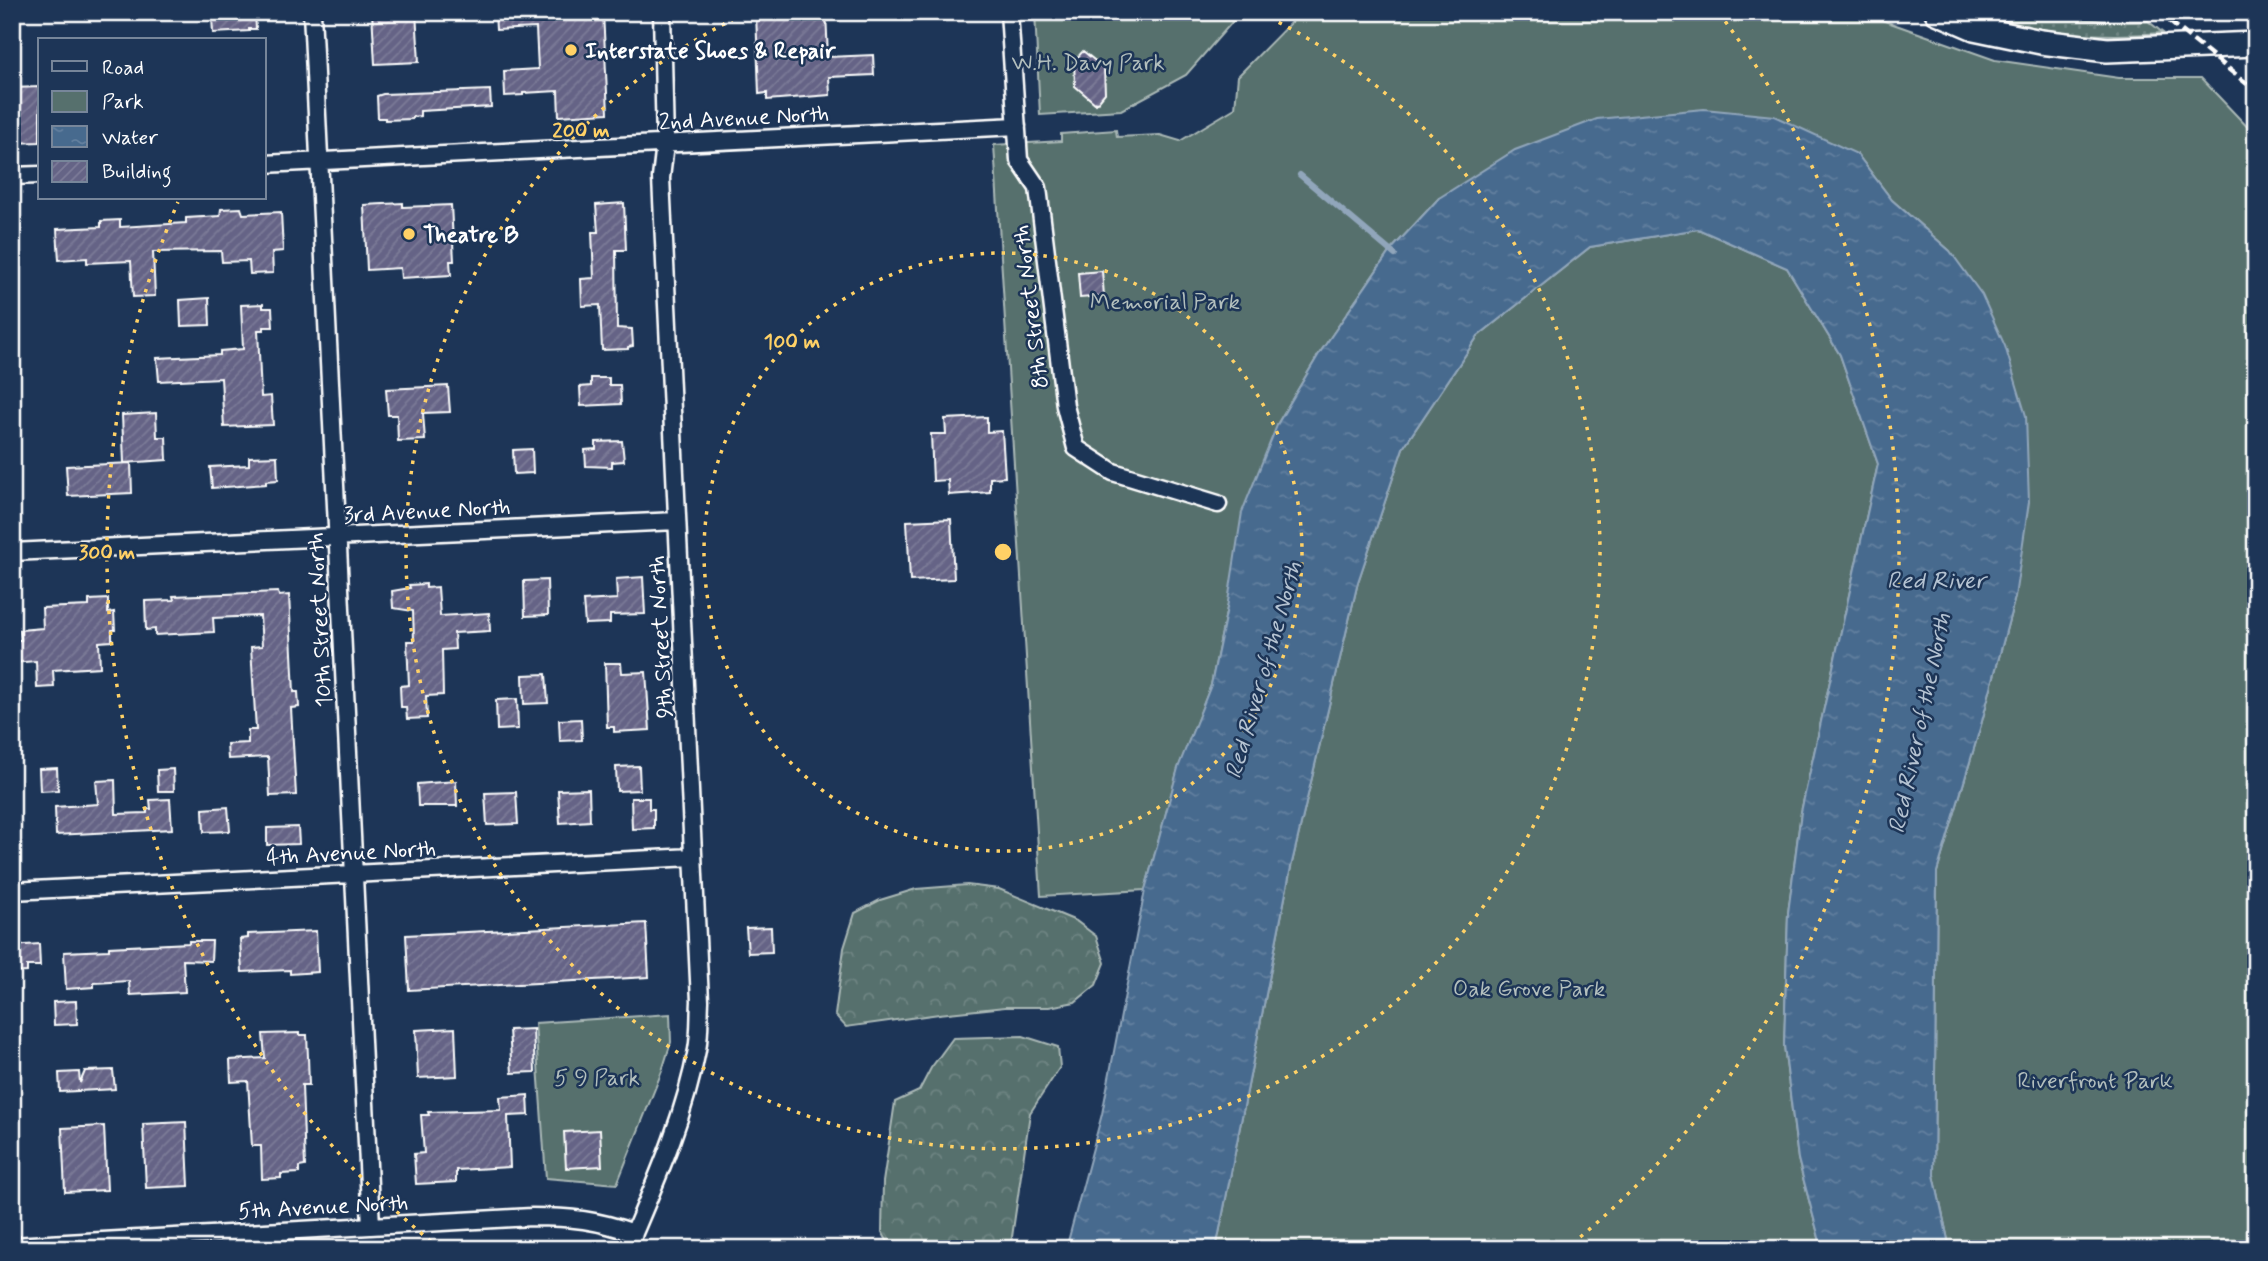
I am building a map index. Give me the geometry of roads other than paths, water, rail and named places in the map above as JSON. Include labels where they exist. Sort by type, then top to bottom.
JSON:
[{"type":"main road","points":[[1937,12],[1974,28],[2041,42],[2107,50],[2256,44]]},
{"type":"street","name":"10th Street North","points":[[312,12],[370,1226]]},
{"type":"street","name":"9th Street North","points":[[632,1241],[677,1125],[698,1047],[699,997],[661,178],[665,144],[662,12]]},
{"type":"street","name":"8th Street North","points":[[1009,12],[1019,160],[1038,188],[1065,406],[1076,448],[1113,472],[1218,504]]},
{"type":"street","name":"2nd Avenue North","points":[[266,164],[1017,127]]},
{"type":"street","points":[[12,176],[38,175]]},
{"type":"street","name":"3rd Avenue North","points":[[12,552],[677,520]]},
{"type":"street","name":"4th Avenue North","points":[[12,891],[693,857]]},
{"type":"street","name":"5th Avenue North","points":[[12,1246],[532,1217],[566,1217],[604,1222],[632,1241]]},
{"type":"street","points":[[280,1231],[281,1249]]},
{"type":"water","name":"Red River","points":[[1704,109],[1774,116],[1857,154],[1892,200],[1950,251],[1982,295],[2005,346],[2026,416],[2029,502],[2015,597],[1981,725],[1937,872],[1934,1175],[1950,1249],[1822,1249],[1798,1159],[1784,1045],[1788,913],[1801,812],[1878,464],[1840,355],[1787,268],[1698,229],[1590,247],[1478,336],[1403,448],[1358,582],[1291,867],[1216,1249],[1066,1249],[1102,1114],[1145,890],[1178,768],[1211,685],[1227,608],[1242,512],[1278,423],[1319,354],[1390,251],[1439,198],[1515,150],[1597,119]]},
{"type":"waterway","points":[[1300,175],[1395,255]]},
{"type":"railway","points":[[2158,12],[2256,91]]},
{"type":"place","name":"Interstate Shoes & Repair","points":[[571,50]]},
{"type":"place","name":"Theatre B","points":[[409,234]]},
{"type":"park label","name":"W.H. Davy Park","points":[[1088,62]]},
{"type":"park label","name":"Memorial Park","points":[[1165,301]]},
{"type":"park label","name":"Oak Grove Park","points":[[1529,988]]},
{"type":"park label","name":"5 9 Park","points":[[597,1077]]},
{"type":"park label","name":"Riverfront Park","points":[[2095,1080]]},
{"type":"water label","name":"Red River of the North","points":[[1263,670]]},
{"type":"water label","name":"Red River of the North","points":[[1919,723]]}]
